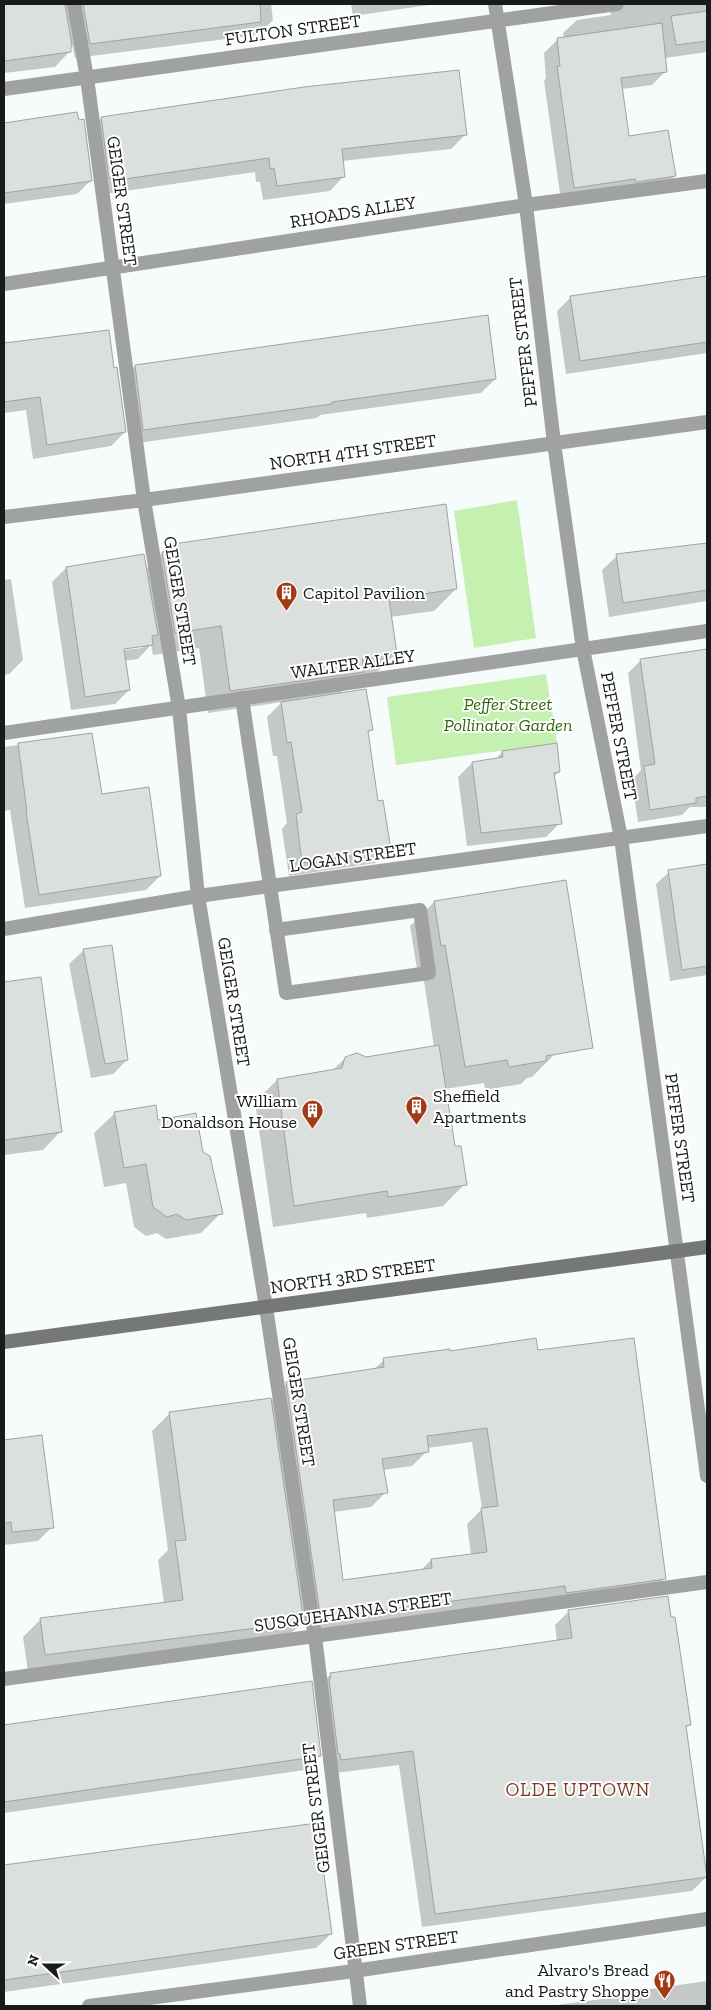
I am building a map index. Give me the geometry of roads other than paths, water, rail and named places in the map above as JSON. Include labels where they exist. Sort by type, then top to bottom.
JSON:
[{"type":"main road","name":"NORTH 3RD STREET","points":[[4,1342],[707,1247]]},
{"type":"street","name":"GEIGER STREET","points":[[74,4],[87,78],[144,500],[179,708],[198,896],[266,1307],[315,1636],[354,1971],[360,2006]]},
{"type":"street","name":"PEFFER STREET","points":[[495,4],[526,206],[554,443],[583,649],[621,838],[707,1476]]},
{"type":"street","name":"FULTON STREET","points":[[4,89],[617,4]]},
{"type":"street","name":"RHOADS ALLEY","points":[[4,284],[526,206],[707,181]]},
{"type":"street","name":"NORTH 4TH STREET","points":[[4,517],[144,500],[707,422]]},
{"type":"street","name":"WALTER ALLEY","points":[[4,733],[707,631]]},
{"type":"street","points":[[242,698],[276,930],[286,993],[429,973],[420,910],[276,930]]},
{"type":"street","name":"LOGAN STREET","points":[[4,929],[198,896],[270,888],[707,826]]},
{"type":"street","name":"SUSQUEHANNA STREET","points":[[4,1680],[707,1582]]},
{"type":"street","name":"GREEN STREET","points":[[89,2006],[354,1971],[707,1920]]},
{"type":"place","name":"Capitol Pavilion","points":[[287,612]]},
{"type":"place","name":"Sheffield Apartments","points":[[417,1125]]},
{"type":"place","name":"William Donaldson House","points":[[313,1130]]},
{"type":"place","name":"Alvaro's Bread and Pastry Shoppe","points":[[665,1999]]},
{"type":"district","name":"OLDE UPTOWN","points":[[578,1789]]},
{"type":"park label","name":"Peffer Street Pollinator Garden","points":[[508,714]]}]
